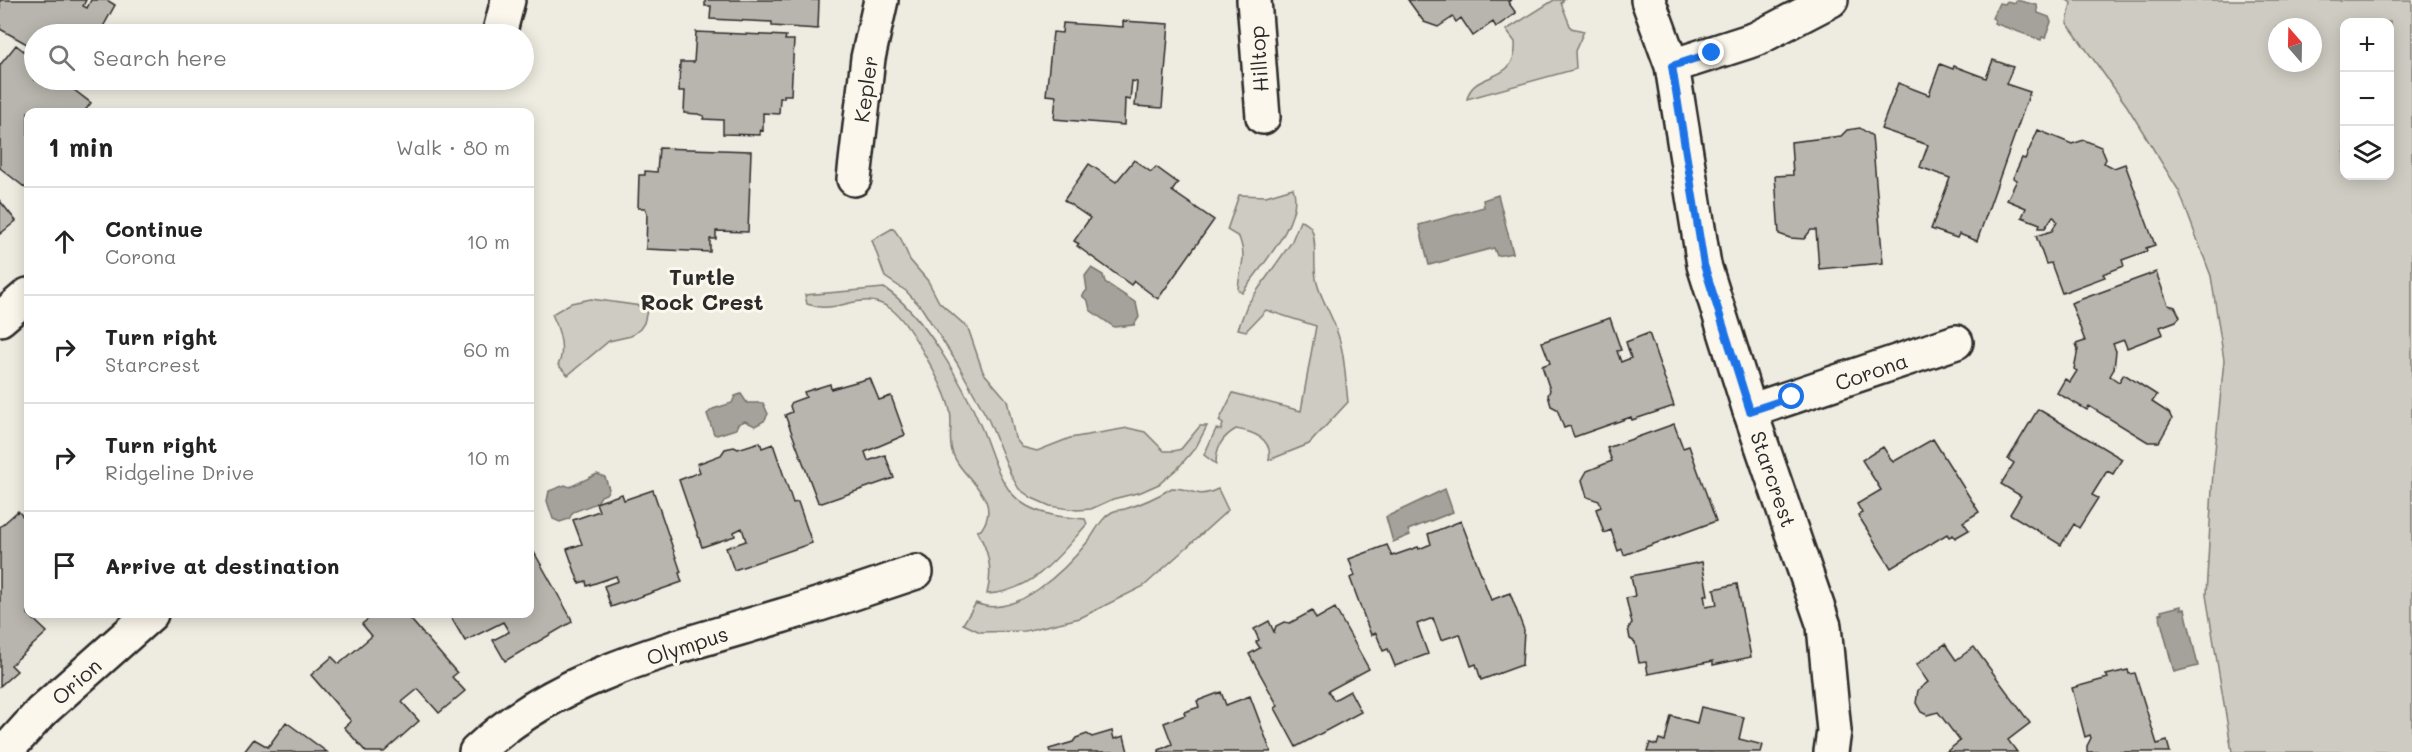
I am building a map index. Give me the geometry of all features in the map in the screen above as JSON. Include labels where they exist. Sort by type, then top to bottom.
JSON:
[{"type":"street","points":[[502,24],[508,0]]},
{"type":"street","name":"Kepler","points":[[854,179],[868,58],[881,0]]},
{"type":"street","name":"Hilltop","points":[[1254,0],[1263,117]]},
{"type":"street","name":"Starcrest","points":[[1648,0],[1672,66],[1704,265],[1750,411],[1824,626],[1834,731],[1831,752]]},
{"type":"street","points":[[1672,66],[1756,39],[1832,0]]},
{"type":"street","points":[[0,319],[24,298]]},
{"type":"street","name":"Corona","points":[[1750,411],[1956,342]]},
{"type":"street","name":"Olympus","points":[[476,752],[496,733],[570,687],[674,648],[916,572]]},
{"type":"street","name":"Orion","points":[[5,752],[41,712],[147,618]]},
{"type":"shaded area","points":[[1554,0],[1564,0],[1561,3],[1571,28],[1584,31],[1575,51],[1576,69],[1467,99],[1477,84],[1510,65],[1514,56],[1515,42],[1506,30]]},
{"type":"shaded area","points":[[2016,0],[2037,5],[2038,13],[2049,17],[2051,22],[2045,38],[2042,37],[2041,40],[1994,23],[1995,20],[1992,18],[1999,3],[2005,4],[2007,1],[2015,3]]},
{"type":"shaded area","points":[[2067,0],[2412,0],[2412,752],[2232,752],[2206,595],[2213,471],[2224,360],[2211,276],[2179,191],[2127,106],[2067,23],[2071,3]]},
{"type":"shaded area","points":[[1293,188],[1295,201],[1287,229],[1242,293],[1238,290],[1243,258],[1242,245],[1239,237],[1227,230],[1239,195],[1266,196]]},
{"type":"shaded area","points":[[1498,195],[1513,253],[1497,256],[1494,248],[1429,265],[1419,225],[1484,207],[1483,200]]},
{"type":"shaded area","points":[[1300,221],[1309,225],[1313,233],[1317,283],[1339,338],[1348,402],[1309,444],[1269,460],[1268,446],[1265,441],[1255,434],[1236,429],[1221,443],[1217,452],[1216,464],[1204,455],[1216,429],[1221,430],[1223,424],[1219,421],[1233,393],[1301,411],[1316,326],[1266,310],[1246,331],[1238,329],[1247,305],[1291,243]]},
{"type":"shaded area","points":[[893,228],[901,239],[910,260],[928,281],[939,302],[968,328],[983,372],[1007,400],[1015,438],[1022,447],[1037,451],[1070,438],[1128,428],[1145,432],[1164,451],[1174,451],[1181,449],[1200,426],[1207,426],[1196,447],[1178,468],[1159,484],[1091,509],[1077,510],[1050,506],[1019,489],[989,421],[957,363],[921,307],[906,291],[885,277],[872,240]]},
{"type":"shaded area","points":[[1091,268],[1103,275],[1105,282],[1136,303],[1139,317],[1134,325],[1114,327],[1090,310],[1088,301],[1082,296],[1087,290],[1085,276]]},
{"type":"shaded area","points":[[884,288],[899,299],[913,314],[941,351],[965,392],[998,472],[1010,491],[1027,506],[1041,512],[1085,519],[1087,524],[1055,560],[1018,587],[987,594],[990,577],[989,561],[977,531],[981,530],[987,518],[988,508],[984,498],[963,471],[952,451],[951,416],[942,388],[926,357],[899,316],[891,309],[872,301],[818,307],[807,304],[805,295]]},
{"type":"shaded area","points":[[591,299],[648,307],[644,323],[631,336],[609,341],[568,375],[558,365],[561,346],[552,314],[571,303]]},
{"type":"shaded area","points":[[741,394],[747,403],[763,403],[768,414],[764,421],[755,426],[745,421],[738,424],[736,429],[714,434],[707,414],[713,409],[732,403],[735,396]]},
{"type":"shaded area","points":[[597,474],[605,477],[609,489],[606,494],[601,496],[597,503],[573,512],[569,519],[560,522],[553,519],[547,501],[549,491],[565,485],[570,487]]},
{"type":"shaded area","points":[[1172,488],[1199,494],[1218,489],[1228,510],[1144,586],[1080,618],[1025,631],[980,632],[963,624],[976,603],[991,607],[1007,605],[1039,589],[1068,564],[1102,521],[1112,512],[1143,503]]},
{"type":"shaded area","points":[[1445,489],[1453,512],[1408,530],[1410,535],[1393,542],[1386,517]]},
{"type":"shaded area","points":[[2181,606],[2181,609],[2185,609],[2198,666],[2174,672],[2159,614],[2162,613],[2161,611]]},
{"type":"building","points":[[0,0],[86,0],[83,6],[87,8],[91,0],[107,0],[115,5],[105,24],[24,24],[24,42],[0,29]]},
{"type":"building","points":[[705,0],[819,0],[818,29],[772,26],[772,22],[710,19],[711,6],[705,6]]},
{"type":"building","points":[[1408,0],[1511,0],[1508,2],[1516,13],[1496,27],[1493,22],[1473,36],[1461,18],[1456,22],[1453,17],[1438,27],[1424,22]]},
{"type":"building","points":[[1123,21],[1169,24],[1162,108],[1135,106],[1137,82],[1132,81],[1130,100],[1125,99],[1124,125],[1054,119],[1056,96],[1046,95],[1053,32],[1062,33],[1063,23],[1123,27]]},
{"type":"building","points":[[696,32],[786,36],[785,40],[794,40],[791,95],[784,95],[784,98],[780,98],[779,114],[763,113],[763,131],[760,130],[760,135],[723,134],[723,120],[703,119],[704,116],[698,114],[684,113],[685,91],[679,91],[680,62],[694,62]]},
{"type":"building","points":[[16,45],[24,51],[24,90],[74,90],[91,103],[87,108],[24,108],[24,187],[0,168],[0,65]]},
{"type":"building","points":[[1993,60],[2013,67],[2006,84],[2030,92],[1977,241],[1959,234],[1957,238],[1931,229],[1950,178],[1920,167],[1928,145],[1881,129],[1898,83],[1929,95],[1940,64],[1953,69],[1954,66],[1986,78]]},
{"type":"building","points":[[1860,128],[1872,136],[1883,263],[1819,269],[1816,230],[1811,230],[1804,239],[1779,234],[1775,176],[1793,175],[1791,142],[1841,136],[1847,130]]},
{"type":"building","points":[[2038,130],[2072,144],[2084,140],[2101,147],[2106,159],[2104,163],[2114,168],[2125,164],[2155,245],[2146,248],[2147,251],[2122,260],[2124,266],[2103,274],[2105,277],[2062,293],[2051,263],[2046,264],[2036,236],[2052,231],[2057,221],[2053,216],[2045,228],[2039,228],[2040,224],[2022,217],[2026,208],[2007,200],[2017,180],[2013,178],[2022,158],[2025,159]]},
{"type":"building","points":[[659,148],[751,151],[748,232],[716,231],[716,239],[710,239],[710,252],[646,249],[647,213],[645,208],[638,208],[639,175],[645,175],[645,171],[657,172]]},
{"type":"building","points":[[1134,160],[1151,172],[1156,167],[1178,183],[1172,191],[1214,220],[1158,299],[1134,281],[1131,285],[1077,246],[1079,244],[1074,241],[1090,218],[1064,200],[1089,164],[1116,182]]},
{"type":"building","points":[[0,201],[16,221],[0,234]]},
{"type":"building","points":[[2156,272],[2168,305],[2175,307],[2180,317],[2160,327],[2163,334],[2127,348],[2124,340],[2113,344],[2116,351],[2114,369],[2110,376],[2119,382],[2124,374],[2157,395],[2152,402],[2169,413],[2172,419],[2159,442],[2148,442],[2089,406],[2087,410],[2057,393],[2065,379],[2070,382],[2077,371],[2074,369],[2078,349],[2076,344],[2085,341],[2071,303]]},
{"type":"building","points":[[1610,318],[1621,350],[1617,351],[1621,362],[1631,358],[1626,342],[1649,333],[1674,406],[1632,420],[1631,417],[1574,437],[1570,426],[1564,428],[1557,409],[1551,406],[1548,395],[1550,390],[1542,366],[1550,363],[1542,342]]},
{"type":"building","points":[[870,378],[879,400],[891,396],[905,435],[865,452],[868,461],[885,455],[894,478],[822,503],[818,502],[785,415],[792,412],[790,406],[792,402],[806,397],[804,392],[830,384],[831,389]]},
{"type":"building","points":[[2038,409],[2122,459],[2113,474],[2107,471],[2092,495],[2098,498],[2079,528],[2074,524],[2061,545],[2010,514],[2021,496],[2001,484],[2014,463],[2008,459]]},
{"type":"building","points":[[1674,424],[1683,448],[1689,446],[1716,521],[1624,555],[1622,549],[1618,551],[1611,530],[1604,533],[1596,509],[1601,507],[1599,501],[1587,497],[1582,480],[1587,471],[1612,461],[1607,448]]},
{"type":"building","points":[[1933,439],[1979,512],[1963,522],[1969,530],[1955,538],[1947,534],[1891,568],[1858,515],[1862,513],[1857,504],[1881,490],[1862,460],[1883,447],[1893,462]]},
{"type":"building","points":[[760,442],[762,448],[773,444],[793,503],[798,502],[812,543],[734,570],[726,548],[746,541],[742,528],[734,532],[735,536],[702,547],[679,480],[700,472],[697,464],[721,455],[725,449],[734,447],[738,449]]},
{"type":"building","points":[[653,490],[681,572],[679,573],[682,582],[611,607],[604,586],[618,581],[616,576],[587,586],[586,581],[579,583],[567,549],[582,544],[573,520],[599,511],[596,503],[622,494],[624,500]]},
{"type":"building","points":[[18,511],[24,518],[24,618],[32,618],[47,632],[11,665],[17,671],[0,686],[0,527]]},
{"type":"building","points":[[1461,521],[1491,600],[1510,593],[1524,630],[1522,665],[1481,680],[1476,664],[1471,666],[1460,634],[1441,640],[1433,618],[1417,624],[1428,654],[1395,666],[1388,649],[1383,651],[1376,633],[1371,635],[1350,578],[1355,576],[1349,559],[1387,545],[1392,556],[1418,547],[1419,549],[1431,544],[1428,534]]},
{"type":"building","points":[[534,552],[572,622],[505,661],[493,640],[509,632],[503,622],[465,641],[451,618],[534,618]]},
{"type":"building","points":[[1702,562],[1708,595],[1704,595],[1706,607],[1717,605],[1714,589],[1737,584],[1751,657],[1713,665],[1713,661],[1648,674],[1646,662],[1639,663],[1635,642],[1630,639],[1628,628],[1632,624],[1626,598],[1635,596],[1631,576]]},
{"type":"building","points":[[1335,608],[1369,669],[1328,691],[1334,700],[1350,691],[1361,712],[1296,747],[1275,708],[1278,706],[1249,654],[1260,648],[1256,642],[1259,640],[1254,629],[1269,621],[1274,632],[1276,626],[1284,622],[1290,623],[1312,611],[1316,619]]},
{"type":"building","points":[[369,618],[409,618],[457,673],[452,677],[465,691],[439,713],[418,689],[402,702],[419,721],[384,752],[366,752],[344,727],[351,721],[311,675],[332,657],[339,664],[372,636],[362,624]]},
{"type":"building","points":[[1945,644],[1956,660],[1974,647],[2030,723],[2008,740],[2017,752],[1946,752],[1960,741],[1938,712],[1927,715],[1921,712],[1916,703],[1918,690],[1928,682],[1916,665]]},
{"type":"building","points":[[2128,670],[2129,674],[2135,673],[2157,744],[2167,741],[2170,752],[2087,752],[2091,738],[2090,735],[2085,737],[2072,688],[2108,678],[2106,675]]},
{"type":"building","points":[[1221,692],[1226,705],[1250,696],[1271,752],[1159,752],[1172,744],[1164,723],[1199,707],[1197,701]]},
{"type":"building","points":[[1701,707],[1744,717],[1739,739],[1763,745],[1761,752],[1647,752],[1650,743],[1657,745],[1659,739],[1665,741],[1671,716],[1697,723]]},
{"type":"building","points":[[286,722],[327,752],[244,752],[254,739],[268,747]]},
{"type":"building","points":[[1112,731],[1114,739],[1124,736],[1128,752],[1050,752],[1049,749],[1073,742],[1076,738],[1087,734],[1092,737]]},
{"type":"district","name":"Turtle Rock Crest","points":[[702,288]]},
{"type":"route","points":[[1712,53],[1672,66],[1704,265],[1750,411],[1792,397]]}]
